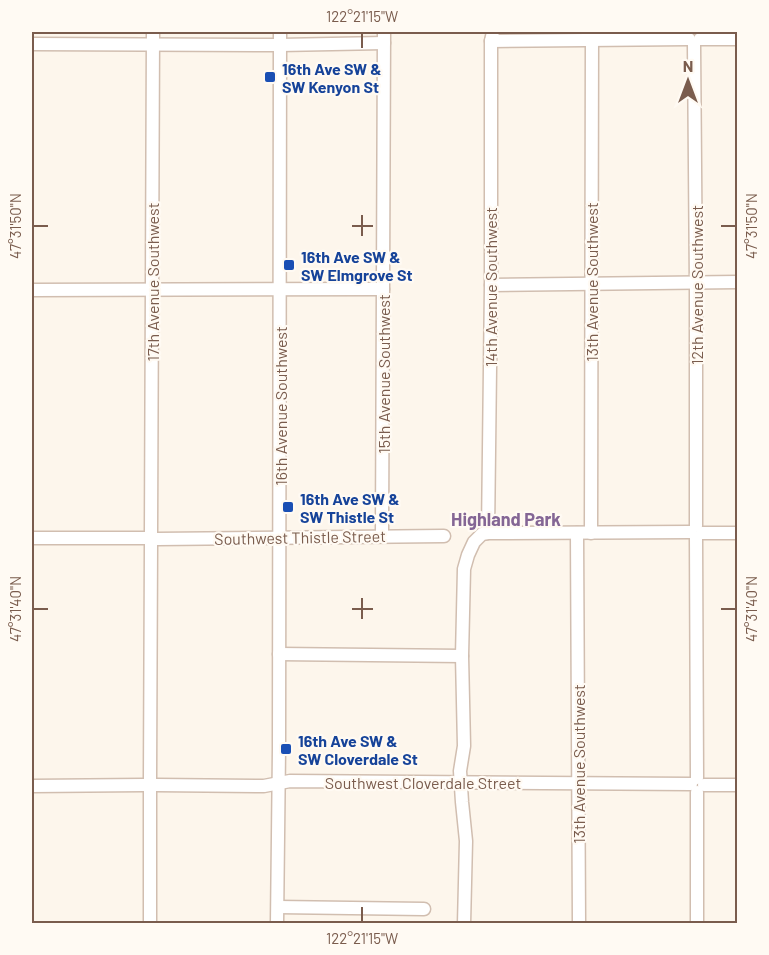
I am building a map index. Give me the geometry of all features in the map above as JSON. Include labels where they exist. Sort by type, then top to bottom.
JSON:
[{"type":"street","name":"16th Avenue Southwest","points":[[278,924],[280,32]]},
{"type":"street","points":[[489,35],[738,39]]},
{"type":"street","name":"14th Avenue Southwest","points":[[488,533],[491,285],[489,35]]},
{"type":"street","name":"13th Avenue Southwest","points":[[591,533],[592,36]]},
{"type":"street","points":[[32,44],[153,38],[280,45],[384,37]]},
{"type":"street","name":"15th Avenue Southwest","points":[[382,536],[384,37]]},
{"type":"street","name":"17th Avenue Southwest","points":[[150,924],[153,38]]},
{"type":"street","name":"12th Avenue Southwest","points":[[695,38],[697,924]]},
{"type":"street","points":[[491,285],[738,282]]},
{"type":"street","points":[[32,290],[383,289]]},
{"type":"street","points":[[464,924],[466,841],[460,771],[464,746],[462,656],[464,569],[477,537],[488,533],[738,533]]},
{"type":"street","name":"13th Avenue Southwest","points":[[577,533],[579,924]]},
{"type":"street","name":"Southwest Thistle Street","points":[[32,538],[444,536]]},
{"type":"street","points":[[279,654],[462,656]]},
{"type":"street","name":"Southwest Cloverdale Street","points":[[32,786],[264,786],[290,781],[738,785]]},
{"type":"street","points":[[278,907],[424,909]]},
{"type":"place","name":"16th Ave SW & SW Kenyon St","points":[[270,77]]},
{"type":"place","name":"16th Ave SW & SW Elmgrove St","points":[[289,265]]},
{"type":"place","name":"16th Ave SW & SW Thistle St","points":[[288,507]]},
{"type":"place","name":"16th Ave SW & SW Cloverdale St","points":[[286,749]]},
{"type":"district","name":"Highland Park","points":[[506,519]]}]
